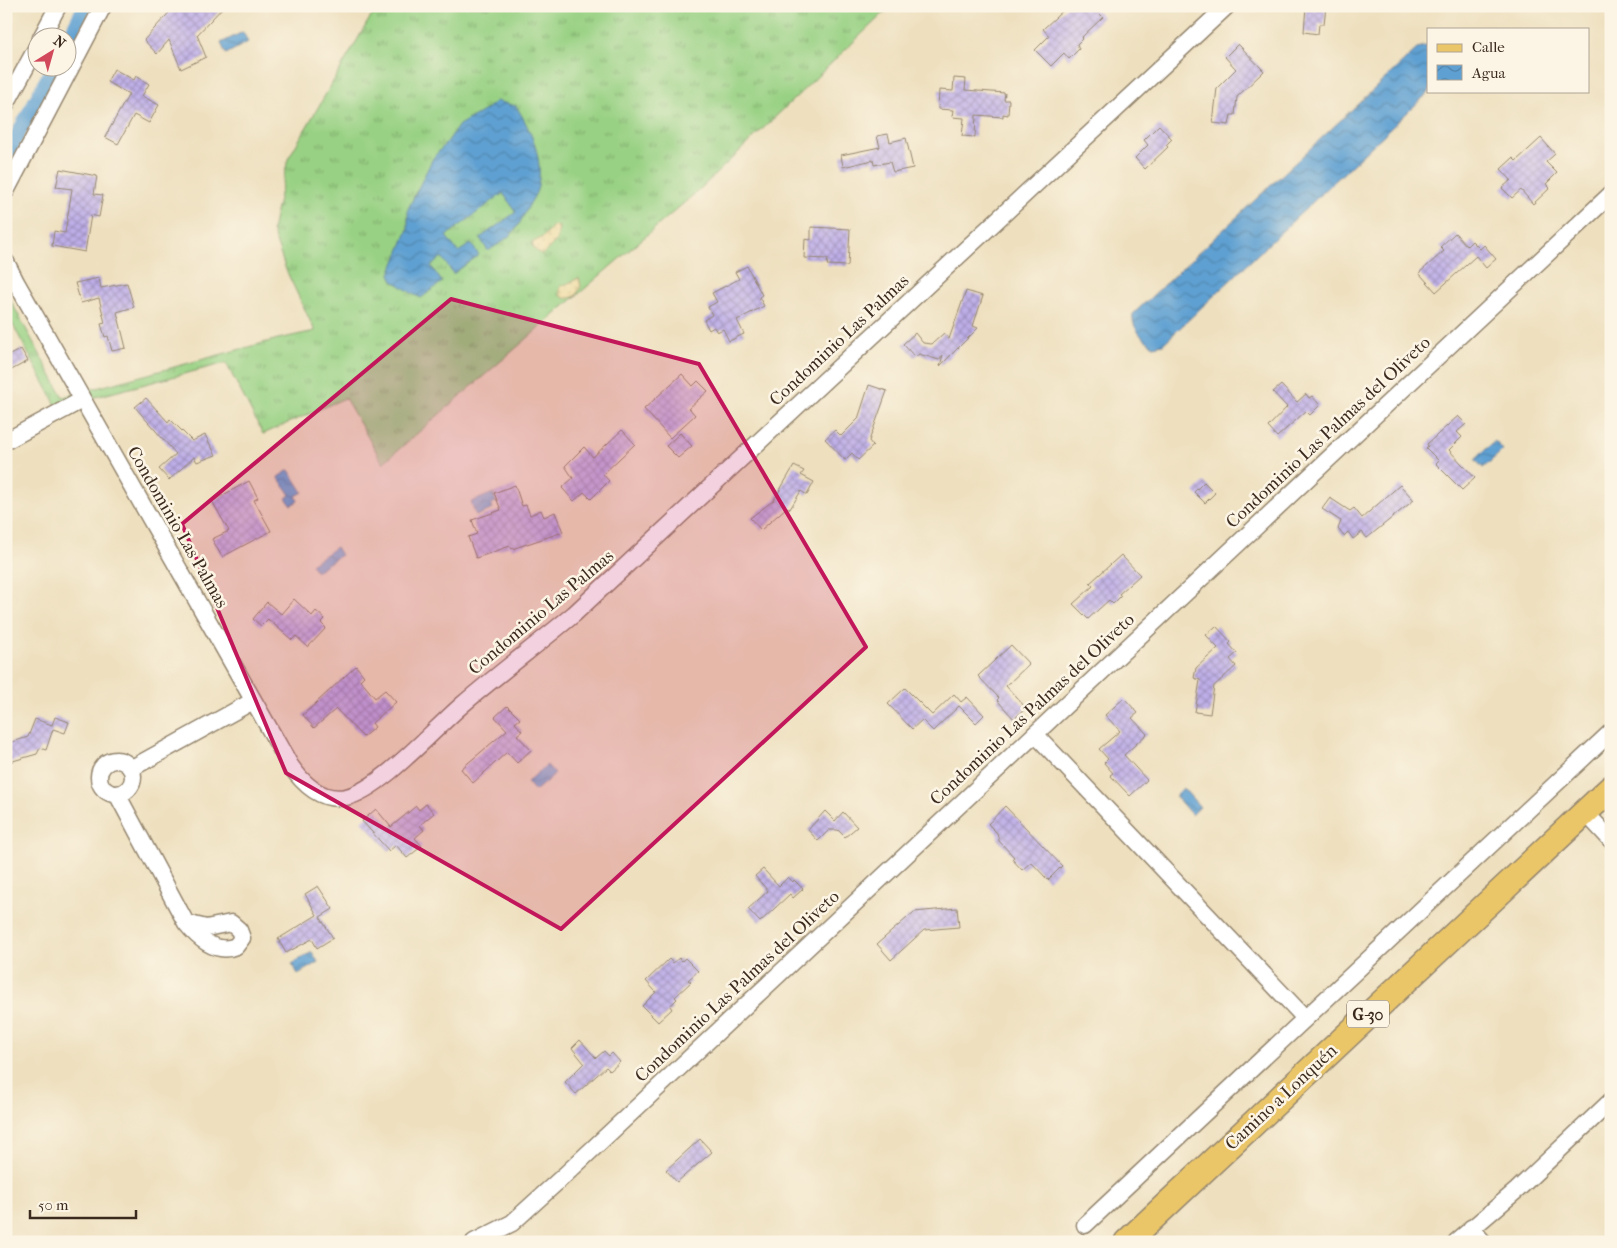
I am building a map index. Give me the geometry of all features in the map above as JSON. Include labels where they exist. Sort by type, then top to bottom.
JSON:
[{"type":"main road","name":"Camino a Lonquén","points":[[1127,1242],[1611,788]]},
{"type":"street","points":[[46,28],[58,6]]},
{"type":"street","points":[[6,191],[103,6]]},
{"type":"street","name":"Condominio Las Palmas","points":[[6,262],[82,400],[296,774],[304,783],[317,792],[335,797],[347,797],[382,777],[461,706],[574,614],[1227,6]]},
{"type":"street","points":[[6,104],[28,63]]},
{"type":"street","name":"Condominio Las Palmas del Oliveto","points":[[474,1242],[512,1223],[1611,194]]},
{"type":"street","points":[[6,441],[82,400]]},
{"type":"street","points":[[132,768],[253,701]]},
{"type":"street","points":[[1085,1225],[1304,1017],[1611,732]]},
{"type":"street","points":[[1035,734],[1304,1017]]},
{"type":"street","points":[[117,759],[126,762],[132,768],[134,777],[132,786],[126,792],[117,794],[106,791],[100,784],[99,775],[102,767],[109,761],[117,759]]},
{"type":"street","points":[[117,794],[186,923]]},
{"type":"street","points":[[1585,812],[1611,840]]},
{"type":"street","points":[[1456,1242],[1517,1190],[1611,1101]]},
{"type":"street","points":[[1471,1228],[1483,1242]]},
{"type":"highlighted area","points":[[451,299],[699,364],[866,647],[561,929],[286,773],[182,524]]},
{"type":"green space","points":[[383,6],[891,6],[699,190],[383,463],[345,398],[263,434],[226,363],[57,407],[6,312],[6,292],[63,397],[278,339],[315,331],[286,270],[272,230],[288,159],[370,18]]},
{"type":"sand","points":[[554,225],[559,227],[557,240],[542,255],[534,249],[532,243],[543,237]]},
{"type":"sand","points":[[579,278],[581,286],[576,296],[566,299],[560,295],[560,287]]},
{"type":"water","points":[[243,32],[248,42],[226,54],[221,43]]},
{"type":"water","points":[[1427,47],[1427,92],[1429,92],[1163,344],[1154,346],[1142,337],[1134,324],[1133,314],[1418,48]]},
{"type":"water","points":[[496,101],[516,106],[527,125],[538,157],[539,179],[536,192],[513,232],[488,251],[480,238],[516,212],[503,193],[446,236],[458,252],[471,244],[479,255],[453,274],[442,257],[431,266],[442,282],[421,298],[393,281],[390,274],[408,229],[408,209],[433,158],[459,125],[485,110]]},
{"type":"water","points":[[1495,441],[1503,450],[1483,468],[1475,459]]},
{"type":"water","points":[[289,470],[303,492],[296,496],[298,501],[291,505],[286,498],[290,495],[278,477]]},
{"type":"water","points":[[493,493],[496,502],[491,504],[493,509],[476,516],[471,502]]},
{"type":"water","points":[[336,547],[341,555],[316,571],[311,564]]},
{"type":"water","points":[[547,765],[555,774],[535,791],[527,782]]},
{"type":"water","points":[[1183,788],[1200,807],[1192,815],[1175,796]]},
{"type":"water","points":[[312,952],[318,962],[298,974],[292,964]]},
{"type":"building","points":[[175,6],[224,6],[197,35],[206,57],[181,69],[169,40],[157,54],[144,40]]},
{"type":"building","points":[[1068,6],[1092,6],[1103,17],[1082,37],[1077,44],[1079,49],[1069,59],[1064,53],[1051,66],[1035,50],[1049,36],[1043,29]]},
{"type":"building","points":[[1306,6],[1326,6],[1324,24],[1319,24],[1318,34],[1304,32]]},
{"type":"building","points":[[1238,44],[1264,71],[1237,97],[1235,115],[1231,115],[1229,125],[1213,123],[1217,88],[1236,69],[1225,57]]},
{"type":"building","points":[[114,69],[134,80],[136,76],[149,84],[142,96],[159,105],[149,123],[134,115],[118,144],[105,137],[129,94],[107,82]]},
{"type":"building","points":[[954,78],[966,79],[965,90],[1005,93],[1004,100],[1009,100],[1008,115],[1003,114],[1003,117],[976,115],[975,137],[962,136],[964,118],[952,117],[953,110],[938,109],[939,90],[953,91]]},
{"type":"building","points":[[1159,125],[1172,139],[1166,145],[1168,147],[1145,169],[1135,158],[1148,145],[1144,140]]},
{"type":"building","points":[[888,134],[890,142],[906,138],[913,168],[893,172],[890,162],[874,165],[873,160],[843,167],[841,155],[880,147],[877,136]]},
{"type":"building","points":[[1541,138],[1555,154],[1546,162],[1557,173],[1546,184],[1550,188],[1533,204],[1521,190],[1512,198],[1502,188],[1511,180],[1501,169],[1513,158],[1516,161]]},
{"type":"building","points":[[60,169],[97,176],[94,194],[103,195],[99,217],[91,215],[85,252],[52,246],[54,231],[65,233],[72,189],[56,187]]},
{"type":"building","points":[[811,227],[850,229],[848,266],[827,265],[828,259],[804,258],[805,239],[811,240]]},
{"type":"building","points":[[1455,233],[1467,246],[1472,241],[1480,249],[1484,245],[1496,259],[1486,268],[1476,256],[1436,292],[1419,273],[1444,251],[1440,247]]},
{"type":"building","points":[[747,266],[762,295],[759,297],[764,306],[737,320],[744,334],[729,341],[723,329],[717,332],[714,327],[709,330],[704,320],[712,315],[708,307],[717,302],[712,293],[739,279],[735,272]]},
{"type":"building","points":[[99,278],[101,288],[127,283],[134,307],[117,312],[126,348],[112,351],[108,336],[105,337],[101,324],[105,323],[99,298],[81,303],[75,283]]},
{"type":"building","points":[[966,291],[983,296],[973,326],[978,328],[940,366],[943,355],[939,360],[919,354],[915,357],[903,344],[915,333],[923,343],[932,344],[944,333],[949,339]]},
{"type":"building","points":[[21,349],[28,361],[6,373],[6,357]]},
{"type":"building","points":[[682,374],[693,386],[698,381],[708,391],[689,408],[695,415],[670,438],[644,409]]},
{"type":"building","points":[[869,385],[887,391],[869,441],[873,446],[858,460],[852,453],[845,460],[825,439],[835,430],[841,436],[858,419]]},
{"type":"building","points":[[1281,385],[1297,402],[1306,394],[1309,398],[1312,396],[1320,405],[1310,415],[1306,411],[1277,437],[1268,427],[1287,407],[1273,392]]},
{"type":"building","points":[[146,398],[168,422],[170,419],[192,441],[205,435],[216,455],[197,462],[194,457],[169,480],[159,469],[176,454],[135,407]]},
{"type":"building","points":[[1458,416],[1466,424],[1457,432],[1462,437],[1449,450],[1475,478],[1462,490],[1436,464],[1439,461],[1426,448],[1427,444]]},
{"type":"building","points":[[622,430],[635,444],[603,474],[609,481],[591,499],[584,492],[574,501],[562,488],[573,478],[565,466],[584,447],[593,457]]},
{"type":"building","points":[[680,433],[692,446],[678,458],[666,446]]},
{"type":"building","points":[[794,466],[804,471],[801,475],[814,482],[807,495],[801,491],[790,509],[787,507],[761,530],[750,518],[774,500]]},
{"type":"building","points":[[249,481],[258,498],[254,500],[271,531],[222,557],[212,539],[229,531],[212,501]]},
{"type":"building","points":[[1204,482],[1215,493],[1205,503],[1194,492]]},
{"type":"building","points":[[515,485],[522,506],[526,505],[530,515],[541,510],[544,517],[555,512],[563,532],[512,549],[510,546],[476,558],[468,537],[477,534],[472,520],[501,510],[494,493]]},
{"type":"building","points":[[1400,485],[1414,500],[1367,538],[1362,532],[1353,539],[1348,532],[1344,536],[1338,529],[1341,521],[1322,509],[1330,498],[1350,511],[1354,508],[1362,518]]},
{"type":"building","points":[[1121,555],[1140,575],[1119,594],[1121,596],[1113,604],[1109,600],[1088,619],[1073,604],[1093,586],[1090,583]]},
{"type":"building","points":[[294,599],[312,616],[316,611],[325,619],[321,623],[326,628],[308,647],[296,636],[292,640],[268,619],[261,626],[253,619],[267,602],[281,614]]},
{"type":"building","points":[[1216,626],[1231,642],[1229,644],[1237,653],[1230,659],[1236,666],[1214,686],[1210,714],[1195,712],[1200,680],[1194,678],[1196,668],[1218,648],[1206,635]]},
{"type":"building","points":[[1011,645],[1029,664],[1006,686],[1026,708],[1014,719],[997,700],[999,698],[978,676]]},
{"type":"building","points":[[356,666],[364,676],[360,680],[375,698],[385,690],[396,702],[372,723],[375,727],[363,737],[336,709],[314,728],[303,715]]},
{"type":"building","points":[[905,688],[932,715],[954,694],[961,702],[967,697],[984,715],[976,723],[959,706],[933,731],[922,720],[912,729],[888,704]]},
{"type":"building","points":[[1124,698],[1138,713],[1132,718],[1147,734],[1124,755],[1147,780],[1130,796],[1110,775],[1113,773],[1104,763],[1108,759],[1099,749],[1120,731],[1105,715]]},
{"type":"building","points":[[507,706],[520,719],[515,723],[522,731],[517,735],[531,750],[517,763],[507,752],[473,783],[461,769],[507,730],[495,717]]},
{"type":"building","points":[[55,717],[69,722],[65,733],[53,729],[46,750],[40,748],[37,754],[6,763],[6,744],[28,737],[35,719],[52,725]]},
{"type":"building","points":[[426,804],[434,813],[420,825],[424,830],[415,838],[422,846],[407,858],[396,845],[389,851],[362,821],[376,809],[391,827],[416,806],[419,810]]},
{"type":"building","points":[[1005,806],[1062,866],[1048,880],[1031,862],[1022,870],[1012,859],[1014,857],[999,841],[997,833],[988,824]]},
{"type":"building","points":[[825,811],[835,821],[843,812],[857,827],[845,837],[838,830],[829,830],[818,841],[808,830]]},
{"type":"building","points":[[763,869],[779,886],[788,877],[803,889],[793,898],[790,894],[760,922],[748,909],[768,891],[755,876]]},
{"type":"building","points":[[318,886],[333,909],[320,917],[333,938],[317,948],[312,939],[286,953],[278,939],[317,915],[305,894]]},
{"type":"building","points":[[957,908],[959,927],[924,930],[891,960],[877,944],[914,912]]},
{"type":"building","points":[[679,958],[682,961],[685,958],[698,971],[688,980],[691,982],[675,997],[677,999],[670,1006],[672,1009],[658,1022],[642,1006],[656,992],[646,981],[669,959],[673,963]]},
{"type":"building","points":[[580,1040],[596,1058],[604,1051],[609,1056],[612,1053],[620,1062],[610,1071],[606,1067],[576,1094],[565,1082],[584,1063],[572,1048]]},
{"type":"building","points":[[700,1139],[712,1152],[677,1182],[666,1170]]},
{"type":"waterway","points":[[74,28],[85,6]]},
{"type":"waterway","points":[[6,157],[48,78]]}]
